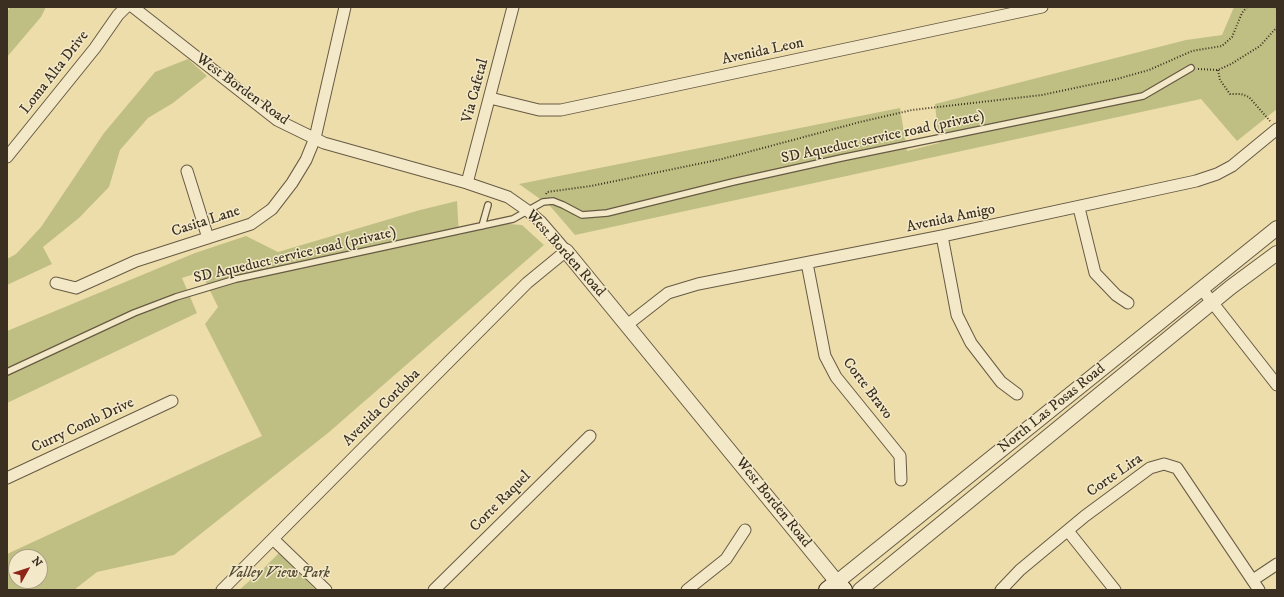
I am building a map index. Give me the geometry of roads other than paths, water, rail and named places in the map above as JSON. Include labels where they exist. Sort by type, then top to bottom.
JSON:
[{"type":"street","name":"Loma Alta Drive","points":[[7,157],[95,48],[118,15],[126,7]]},
{"type":"street","name":"West Borden Road","points":[[133,7],[277,120],[324,143],[467,183],[508,197],[528,211],[541,222],[627,325],[836,587]]},
{"type":"street","name":"Casita Lane","points":[[56,283],[76,288],[136,261],[251,224],[272,209],[292,183],[306,160],[315,138],[345,7]]},
{"type":"street","name":"Via Cafetal","points":[[467,183],[513,7]]},
{"type":"street","name":"Avenida Leon","points":[[490,98],[539,110],[561,110],[1042,7]]},
{"type":"street","name":"Avenida Amigo","points":[[627,325],[668,293],[698,284],[1079,208],[1196,181],[1217,174],[1232,166],[1276,130]]},
{"type":"street","points":[[188,171],[208,238]]},
{"type":"street","points":[[1079,208],[1095,273],[1116,295],[1128,303]]},
{"type":"street","name":"North Las Posas Road","points":[[836,587],[1201,288],[1277,228]]},
{"type":"street","points":[[942,236],[957,315],[971,343],[1001,382],[1017,394]]},
{"type":"street","name":"Avenida Cordoba","points":[[222,590],[527,282],[566,251]]},
{"type":"street","name":"North Las Posas Road","points":[[860,590],[1212,302],[1277,253]]},
{"type":"street","name":"Corte Bravo","points":[[807,263],[825,356],[836,377],[900,456],[901,480]]},
{"type":"street","points":[[1201,288],[1275,377]]},
{"type":"street","name":"Curry Comb Drive","points":[[7,478],[172,401]]},
{"type":"street","name":"Corte Raquel","points":[[434,590],[590,436]]},
{"type":"street","name":"Corte Lira","points":[[1001,590],[1020,570],[1085,516],[1150,468],[1164,464],[1177,468],[1259,590]]},
{"type":"street","points":[[687,590],[726,559],[745,530]]},
{"type":"street","points":[[1068,531],[1115,590]]},
{"type":"street","points":[[273,539],[326,590]]},
{"type":"street","points":[[1253,580],[1277,564]]},
{"type":"lane","name":"SD Aqueduct service road (private)","points":[[7,372],[134,313],[176,297],[236,279],[513,219],[543,202],[563,205],[582,215],[607,213],[826,162],[1142,96],[1191,68]]},
{"type":"lane","points":[[482,226],[488,205]]},
{"type":"park label","name":"Valley View Park","points":[[279,574]]}]
